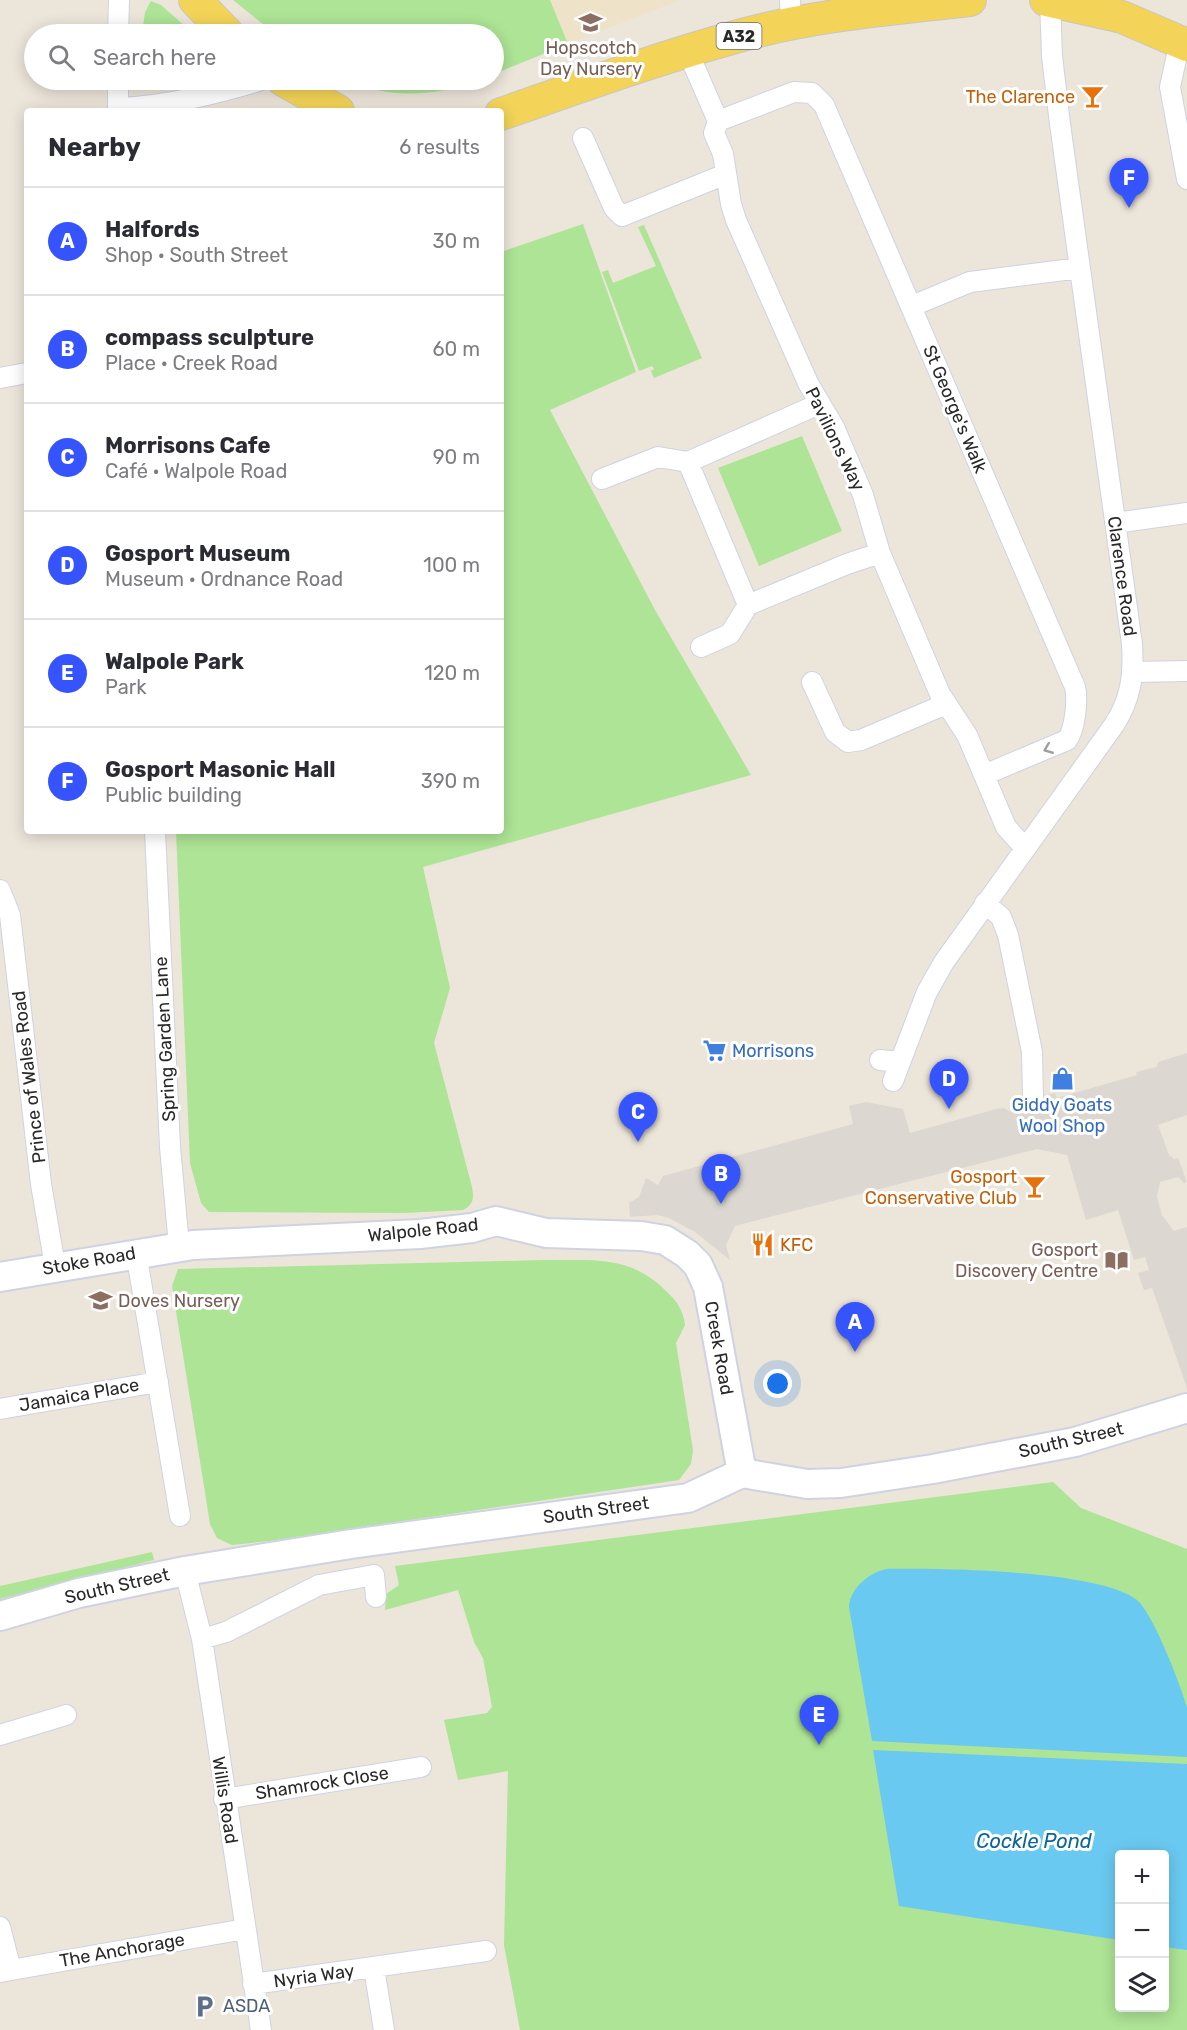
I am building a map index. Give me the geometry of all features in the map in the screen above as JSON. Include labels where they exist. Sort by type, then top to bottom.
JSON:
[{"type":"main road","points":[[195,0],[218,24]]},
{"type":"main road","name":"A32","points":[[504,113],[791,12],[970,0]]},
{"type":"main road","points":[[1046,0],[1126,9],[1183,43]]},
{"type":"main road","points":[[301,90],[333,108]]},
{"type":"main road","name":"Walpole Road","points":[[179,1246],[420,1234],[472,1227],[496,1221],[546,1233],[641,1236],[665,1240]]},
{"type":"main road","name":"Creek Road","points":[[665,1240],[687,1254],[705,1277],[742,1473]]},
{"type":"main road","name":"Stoke Road","points":[[0,1277],[179,1246]]},
{"type":"main road","name":"South Street","points":[[0,1616],[79,1593],[185,1571],[351,1544],[688,1498],[742,1473],[807,1484],[841,1484],[1075,1442],[1187,1408]]},
{"type":"street","points":[[118,24],[119,0]]},
{"type":"street","name":"Clarence Road","points":[[893,1081],[927,992],[944,962],[1119,719],[1128,700],[1133,672],[1053,67],[1050,1]]},
{"type":"street","points":[[1183,43],[1170,87],[1187,179]]},
{"type":"street","name":"Pavilions Way","points":[[687,50],[718,121],[714,133],[723,154],[730,204],[736,220],[819,404],[834,427],[866,502],[880,553],[907,620],[946,704],[964,729],[1006,827],[1025,848]]},
{"type":"street","points":[[118,90],[118,108]]},
{"type":"street","points":[[126,108],[172,102],[221,90]]},
{"type":"street","name":"St George's Walk","points":[[718,121],[789,93],[809,92],[819,98],[830,114],[1074,684],[1075,706],[1069,738],[986,780]]},
{"type":"street","points":[[584,138],[614,208],[622,216],[726,174]]},
{"type":"street","points":[[912,306],[970,282],[1080,268]]},
{"type":"street","points":[[0,378],[24,374]]},
{"type":"street","points":[[602,479],[658,457],[688,462],[819,404]]},
{"type":"street","points":[[688,462],[748,605]]},
{"type":"street","points":[[1115,523],[1187,513]]},
{"type":"street","points":[[701,647],[730,633],[748,605],[846,564],[880,553]]},
{"type":"street","points":[[1133,672],[1187,671]]},
{"type":"street","points":[[812,682],[835,732],[848,742],[861,740],[946,704]]},
{"type":"street","name":"Spring Garden Lane","points":[[156,834],[170,1147],[179,1246]]},
{"type":"street","name":"Prince of Wales Road","points":[[0,890],[10,915],[41,1184],[55,1266]]},
{"type":"street","points":[[985,903],[1000,918],[1008,935],[1032,1052],[1033,1098]]},
{"type":"street","points":[[879,1060],[900,1062]]},
{"type":"street","points":[[136,1252],[180,1516]]},
{"type":"street","name":"Jamaica Place","points":[[0,1406],[158,1382]]},
{"type":"street","name":"Willis Road","points":[[185,1571],[202,1639],[224,1799],[261,2030]]},
{"type":"street","points":[[202,1639],[226,1632],[319,1585],[382,1574],[376,1598]]},
{"type":"street","points":[[0,1735],[58,1721]]},
{"type":"street","name":"Shamrock Close","points":[[224,1799],[421,1767]]},
{"type":"street","points":[[0,1927],[5,1971]]},
{"type":"street","name":"The Anchorage","points":[[5,1971],[245,1929]]},
{"type":"street","name":"Nyria Way","points":[[253,1984],[374,1968],[461,1946],[486,1952]]},
{"type":"street","name":"Nyria Way","points":[[374,1968],[379,2030]]},
{"type":"shaded area","name":"Hopscotch Day Nursery","points":[[550,0],[678,0],[678,1],[568,44]]},
{"type":"shaded area","points":[[1187,1053],[1187,1115],[1158,1125],[1169,1155],[1174,1159],[1178,1158],[1187,1182],[1184,1183],[1178,1177],[1160,1182],[1157,1197],[1162,1215],[1174,1231],[1187,1227],[1187,1388],[1152,1288],[1144,1290],[1138,1273],[1149,1270],[1145,1257],[1134,1260],[1118,1210],[1086,1220],[1067,1155],[1037,1149],[735,1226],[726,1245],[730,1260],[695,1232],[669,1218],[657,1215],[630,1217],[629,1203],[639,1197],[646,1178],[658,1185],[663,1176],[853,1124],[849,1106],[866,1102],[903,1109],[910,1133],[996,1109],[1004,1108],[1011,1112],[1018,1102],[1055,1093],[1057,1098],[1137,1075],[1136,1072],[1157,1067],[1158,1062]]},
{"type":"green space","points":[[233,0],[550,0],[568,44],[504,70],[504,24],[263,24]]},
{"type":"green space","points":[[151,1],[161,5],[183,24],[143,24],[145,12]]},
{"type":"green space","points":[[377,90],[447,90],[414,94]]},
{"type":"green space","points":[[583,224],[636,372],[550,410],[655,610],[751,775],[423,867],[450,988],[434,1043],[472,1187],[472,1200],[467,1208],[404,1213],[209,1212],[201,1203],[190,1163],[176,834],[504,834],[504,251]]},
{"type":"green space","points":[[644,225],[702,358],[654,378],[651,371],[654,369],[652,366],[639,371],[602,272],[608,270],[613,283],[656,266],[638,227]]},
{"type":"green space","points":[[802,436],[842,531],[759,566],[718,468]]},
{"type":"green space","points":[[594,1260],[623,1265],[651,1278],[678,1305],[685,1325],[676,1343],[693,1450],[691,1464],[679,1480],[269,1541],[232,1545],[217,1538],[210,1524],[172,1286],[178,1269]]},
{"type":"green space","points":[[1053,1482],[1081,1508],[1187,1549],[1187,2030],[520,2030],[504,1945],[508,1771],[458,1780],[444,1720],[487,1713],[492,1707],[483,1658],[474,1642],[458,1590],[385,1610],[386,1594],[399,1585],[395,1566]]},
{"type":"green space","points":[[152,1552],[154,1560],[0,1599],[0,1586]]},
{"type":"water","points":[[886,1569],[979,1570],[1055,1577],[1089,1582],[1117,1590],[1137,1600],[1151,1619],[1173,1667],[1187,1707],[1187,1757],[872,1741],[849,1607],[853,1594],[862,1582]]},
{"type":"water","name":"Cockle Pond","points":[[873,1750],[1187,1764],[1187,1950],[1169,1948],[1169,1850],[1115,1850],[1115,1939],[899,1906]]},
{"type":"place","name":"Hopscotch Day Nursery","points":[[591,22]]},
{"type":"place","name":"The Clarence","points":[[1093,97]]},
{"type":"place","name":"Gosport Masonic Hall","points":[[1129,208]]},
{"type":"place","name":"Morrisons","points":[[714,1051]]},
{"type":"place","name":"Giddy Goats Wool Shop","points":[[1062,1079]]},
{"type":"place","name":"Gosport Museum","points":[[949,1109]]},
{"type":"place","name":"Morrisons Cafe","points":[[638,1142]]},
{"type":"place","name":"Gosport Conservative Club","points":[[1035,1187]]},
{"type":"place","name":"compass sculpture","points":[[721,1204]]},
{"type":"place","name":"KFC","points":[[762,1245]]},
{"type":"place","name":"Gosport Discovery Centre","points":[[1116,1260]]},
{"type":"place","name":"Doves Nursery","points":[[100,1301]]},
{"type":"place","name":"Halfords","points":[[855,1352]]},
{"type":"place","name":"Walpole Park","points":[[819,1745]]},
{"type":"place","name":"ASDA","points":[[205,2006]]}]
